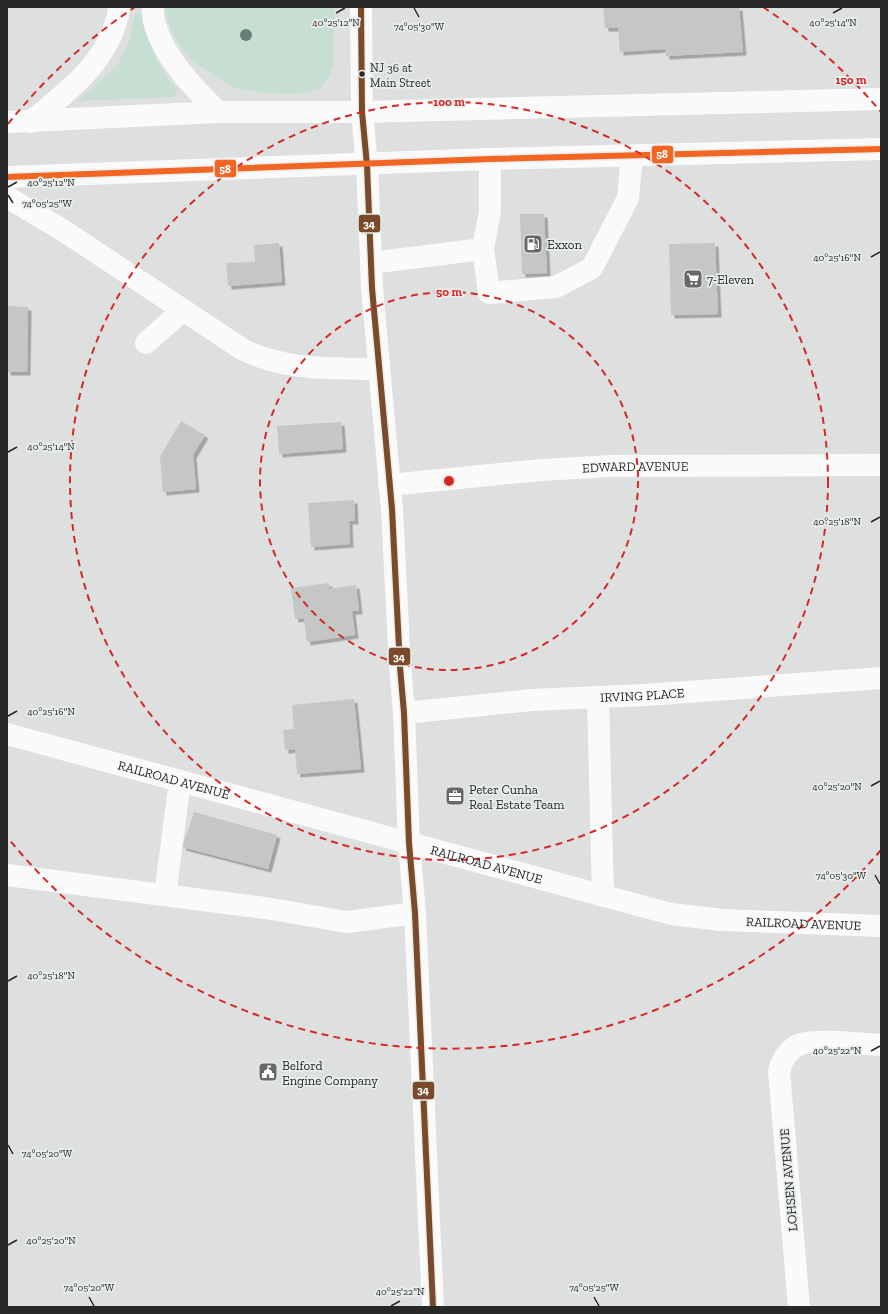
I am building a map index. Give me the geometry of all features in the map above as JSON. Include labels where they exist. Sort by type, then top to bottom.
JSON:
[{"type":"main road","points":[[31,122],[80,80],[98,59],[119,16],[119,7]]},
{"type":"main road","points":[[153,7],[155,25],[168,53],[194,88],[218,112]]},
{"type":"main road","points":[[361,7],[362,112],[367,164],[371,262],[389,485],[404,713],[409,843],[415,913],[433,1307]]},
{"type":"main road","points":[[7,122],[218,112],[362,112],[881,100]]},
{"type":"main road","points":[[7,177],[490,159],[881,149]]},
{"type":"main road","points":[[490,159],[490,211],[483,249],[489,293],[556,287],[592,268],[616,224],[628,198],[632,156]]},
{"type":"main road","points":[[7,197],[64,231],[242,349],[260,358],[294,366],[379,369]]},
{"type":"main road","points":[[371,262],[483,249]]},
{"type":"main road","points":[[146,344],[183,310]]},
{"type":"main road","name":"EDWARD AVENUE","points":[[389,485],[541,470],[612,466],[881,465]]},
{"type":"main road","name":"IRVING PLACE","points":[[404,713],[532,700],[881,678]]},
{"type":"main road","points":[[598,697],[603,896]]},
{"type":"main road","name":"RAILROAD AVENUE","points":[[7,734],[670,914],[715,919],[881,926]]},
{"type":"main road","points":[[165,895],[180,781]]},
{"type":"main road","points":[[7,875],[265,908],[347,922],[415,913]]},
{"type":"main road","name":"LOHSEN AVENUE","points":[[798,1307],[778,1072],[786,1055],[800,1045],[813,1042],[881,1045]]},
{"type":"green space","points":[[164,7],[334,7],[334,63],[329,77],[319,89],[296,94],[263,93],[234,88],[196,64],[181,48],[171,30]]},
{"type":"green space","points":[[135,14],[141,14],[146,34],[158,63],[163,72],[176,88],[177,93],[172,97],[78,101],[117,66],[129,40]]},
{"type":"building","points":[[603,7],[739,7],[743,52],[666,56],[665,49],[620,52],[618,28],[605,28]]},
{"type":"building","name":"Exxon","points":[[520,214],[544,214],[547,273],[522,274]]},
{"type":"building","points":[[279,243],[282,282],[228,286],[226,263],[255,262],[254,245]]},
{"type":"building","name":"7-Eleven","points":[[715,243],[718,314],[671,315],[669,244]]},
{"type":"building","points":[[7,306],[28,307],[27,372],[7,372]]},
{"type":"building","points":[[181,421],[205,435],[193,455],[196,489],[163,492],[160,457]]},
{"type":"building","points":[[341,422],[343,449],[279,454],[277,426]]},
{"type":"building","points":[[354,500],[355,521],[349,521],[350,544],[311,547],[308,503]]},
{"type":"building","points":[[329,583],[329,589],[356,585],[359,611],[352,611],[355,635],[307,642],[304,618],[295,619],[291,588]]},
{"type":"building","points":[[354,699],[361,769],[297,774],[295,749],[285,750],[283,730],[294,729],[292,705]]},
{"type":"building","points":[[194,812],[277,835],[268,869],[182,847]]},
{"type":"transit line","name":"34","points":[[361,7],[362,112],[367,165],[372,288],[392,509],[400,667],[404,713],[409,843],[415,913],[433,1307]]},
{"type":"transit line","name":"58","points":[[7,177],[490,159],[881,149]]},
{"type":"place","name":"NJ 36 at Main Street","points":[[362,74]]},
{"type":"place","name":"Exxon","points":[[533,244]]},
{"type":"place","name":"7-Eleven","points":[[693,279]]},
{"type":"place","name":"Peter Cunha Real Estate Team","points":[[455,796]]},
{"type":"place","name":"Belford Engine Company","points":[[268,1072]]}]
